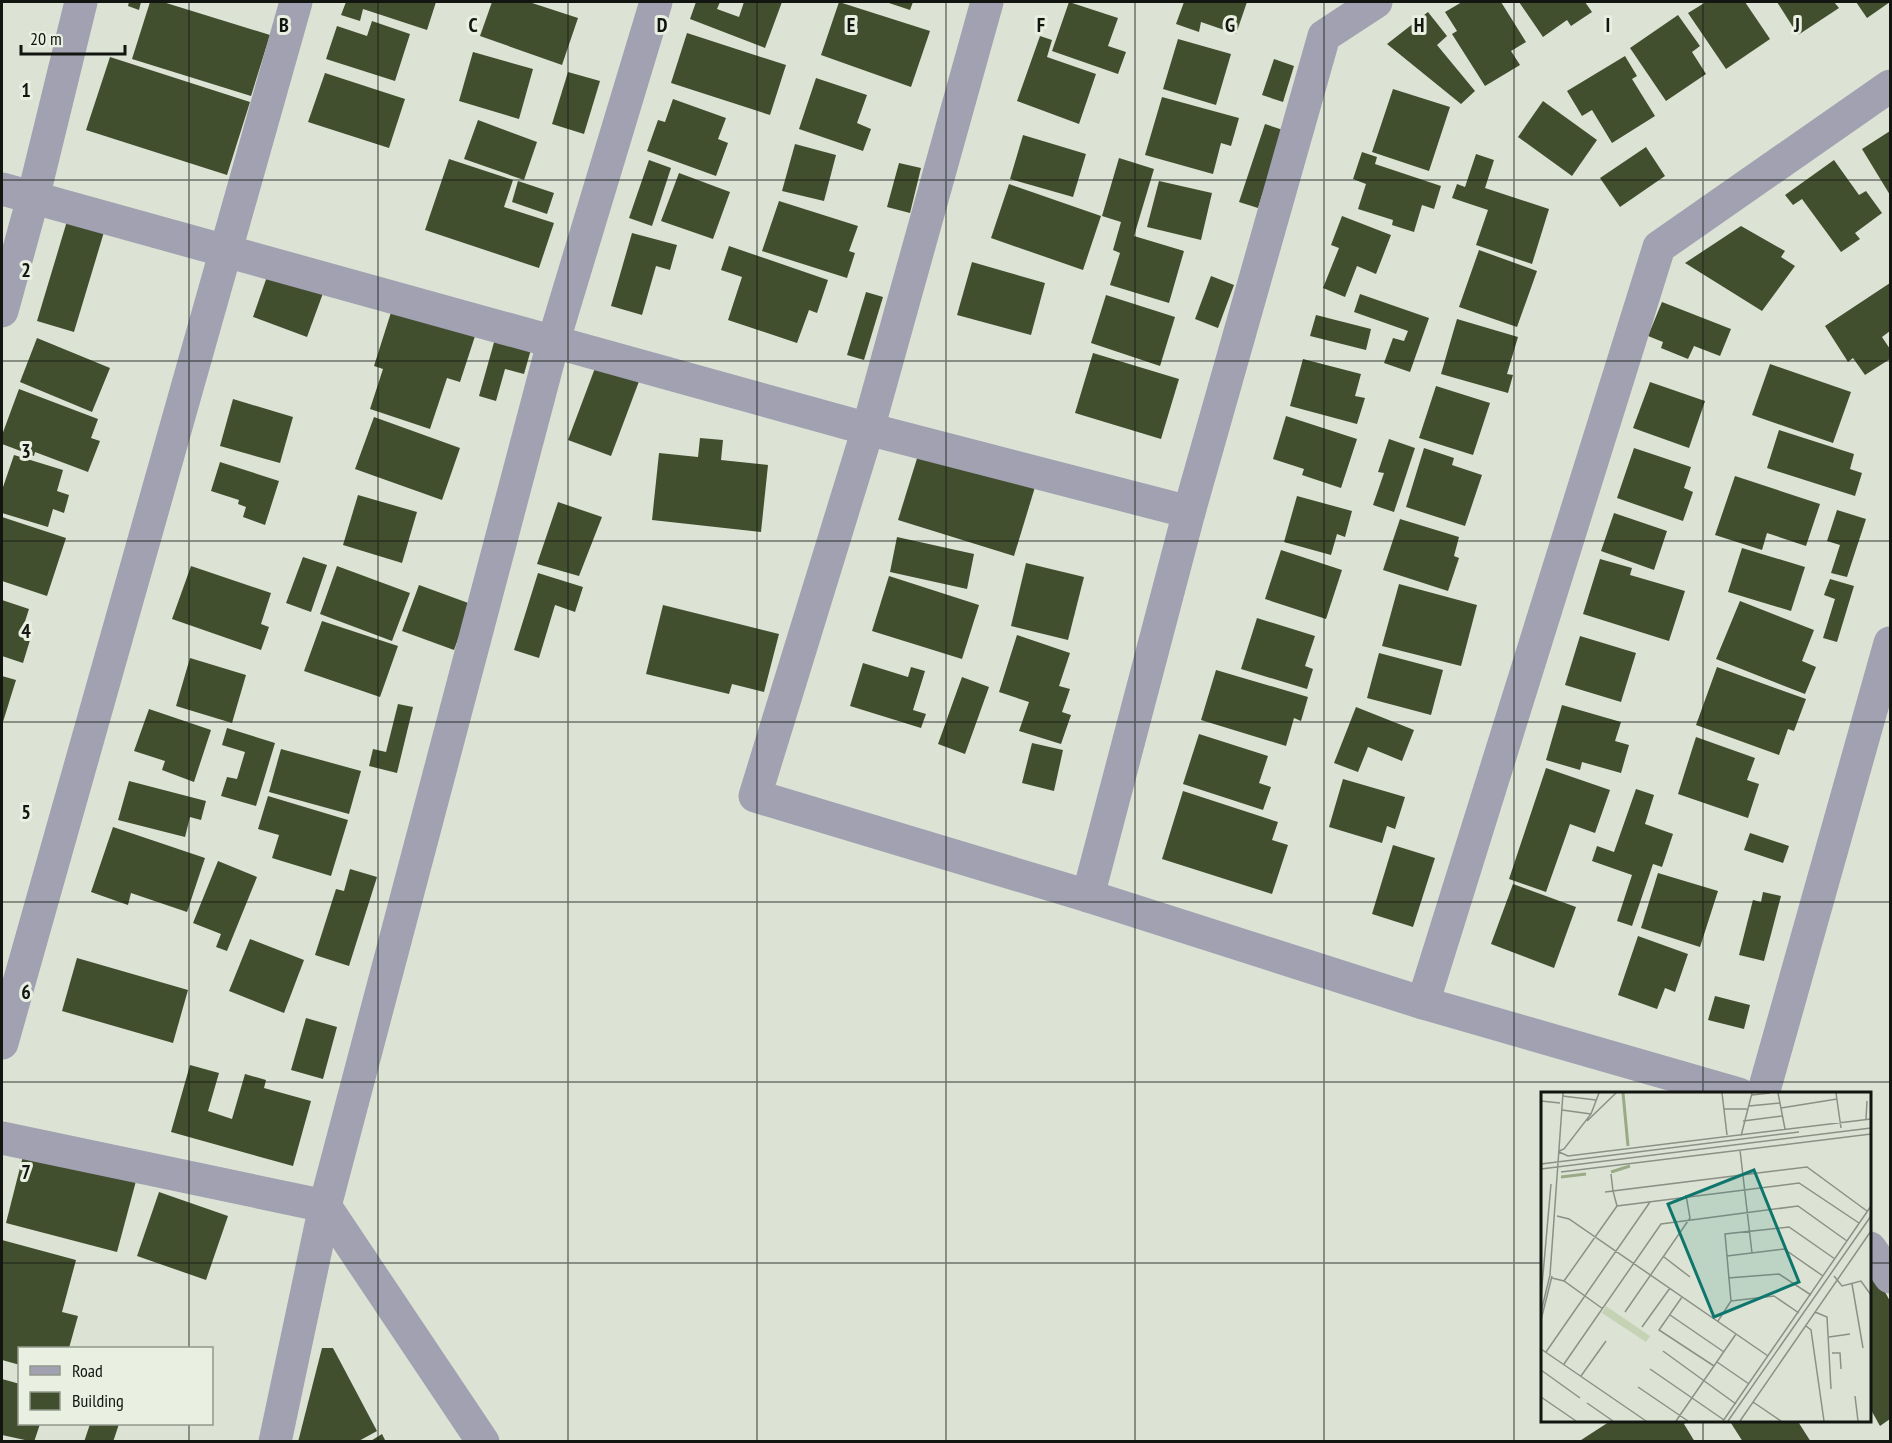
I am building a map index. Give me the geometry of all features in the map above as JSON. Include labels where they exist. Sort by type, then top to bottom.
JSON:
[{"type":"street","points":[[2,310],[33,198],[81,2]]},
{"type":"street","points":[[2,1043],[296,2]]},
{"type":"street","points":[[275,1442],[325,1206],[553,344],[656,2]]},
{"type":"street","points":[[987,2],[868,429],[755,796],[1088,896],[1423,1003],[1732,1092]]},
{"type":"street","points":[[1088,896],[1189,512],[1324,36],[1376,2]]},
{"type":"street","points":[[1423,1003],[1659,247],[1890,86]]},
{"type":"street","points":[[2,189],[553,344],[1189,512]]},
{"type":"street","points":[[1764,1092],[1890,643]]},
{"type":"street","points":[[2,1138],[325,1206],[483,1442]]},
{"type":"street","points":[[1871,1251],[1890,1277]]},
{"type":"building","points":[[129,2],[141,2],[139,10],[128,6]]},
{"type":"building","points":[[150,2],[163,2],[270,35],[251,96],[132,59]]},
{"type":"building","points":[[346,2],[436,2],[427,30],[363,9],[360,21],[341,15]]},
{"type":"building","points":[[492,2],[529,2],[578,18],[562,65],[480,36]]},
{"type":"building","points":[[696,2],[720,2],[717,9],[739,17],[744,2],[782,2],[765,48],[690,19]]},
{"type":"building","points":[[839,2],[930,31],[911,87],[821,55]]},
{"type":"building","points":[[886,2],[913,2],[910,10]]},
{"type":"building","points":[[1069,2],[1118,18],[1108,46],[1126,52],[1118,74],[1052,51]]},
{"type":"building","points":[[1184,2],[1247,2],[1236,34],[1201,22],[1199,32],[1176,24]]},
{"type":"building","points":[[1462,2],[1501,2],[1526,42],[1511,51],[1520,65],[1485,86],[1452,34],[1457,31],[1445,12]]},
{"type":"building","points":[[1519,2],[1585,2],[1592,12],[1571,26],[1567,20],[1543,37]]},
{"type":"building","points":[[1706,2],[1745,2],[1770,39],[1726,69],[1688,13]]},
{"type":"building","points":[[1777,2],[1834,2],[1839,8],[1798,35]]},
{"type":"building","points":[[1856,2],[1890,2],[1867,18]]},
{"type":"building","points":[[1428,12],[1447,36],[1437,45],[1475,91],[1461,104],[1387,44]]},
{"type":"building","points":[[1678,15],[1700,46],[1692,52],[1706,74],[1666,101],[1630,48]]},
{"type":"building","points":[[372,21],[410,34],[395,81],[326,59],[337,26],[367,36]]},
{"type":"building","points":[[687,33],[786,65],[770,115],[671,83]]},
{"type":"building","points":[[1040,36],[1052,40],[1047,57],[1096,74],[1079,124],[1017,101]]},
{"type":"building","points":[[1178,39],[1231,54],[1216,105],[1163,89]]},
{"type":"building","points":[[473,52],[533,69],[519,119],[459,101]]},
{"type":"building","points":[[1625,56],[1637,76],[1632,79],[1655,116],[1612,143],[1592,110],[1582,116],[1567,91]]},
{"type":"building","points":[[110,57],[250,102],[227,175],[86,130]]},
{"type":"building","points":[[1274,59],[1294,66],[1283,102],[1262,95]]},
{"type":"building","points":[[568,72],[600,81],[584,134],[552,124]]},
{"type":"building","points":[[325,73],[405,99],[389,148],[308,122]]},
{"type":"building","points":[[816,78],[867,95],[857,123],[871,129],[863,151],[799,129]]},
{"type":"building","points":[[1393,89],[1450,107],[1429,171],[1372,152]]},
{"type":"building","points":[[1162,97],[1239,118],[1231,146],[1221,143],[1213,174],[1145,155]]},
{"type":"building","points":[[673,99],[726,118],[718,139],[728,143],[716,176],[647,151],[658,120],[665,122]]},
{"type":"building","points":[[1543,101],[1597,140],[1572,176],[1518,137]]},
{"type":"building","points":[[478,120],[537,142],[524,180],[464,159]]},
{"type":"building","points":[[1265,124],[1283,130],[1258,208],[1239,202]]},
{"type":"building","points":[[1890,131],[1890,195],[1862,149]]},
{"type":"building","points":[[1023,135],[1086,154],[1073,197],[1010,179]]},
{"type":"building","points":[[795,144],[836,155],[824,201],[782,191]]},
{"type":"building","points":[[1646,147],[1665,176],[1620,207],[1600,178]]},
{"type":"building","points":[[1362,152],[1377,157],[1375,164],[1441,186],[1434,209],[1422,205],[1414,232],[1392,225],[1393,220],[1358,209],[1366,184],[1353,179]]},
{"type":"building","points":[[1476,154],[1494,160],[1485,188],[1549,209],[1532,264],[1476,245],[1488,210],[1452,198],[1457,184],[1465,187]]},
{"type":"building","points":[[1119,158],[1154,169],[1134,236],[1184,251],[1169,303],[1110,285],[1120,253],[1113,250],[1121,222],[1102,216]]},
{"type":"building","points":[[449,159],[513,180],[504,207],[554,223],[539,268],[425,230]]},
{"type":"building","points":[[649,160],[671,168],[652,226],[629,218]]},
{"type":"building","points":[[1834,160],[1859,195],[1866,191],[1882,213],[1855,233],[1860,239],[1841,252],[1802,199],[1793,205],[1785,195]]},
{"type":"building","points":[[899,163],[921,168],[910,213],[887,207]]},
{"type":"building","points":[[679,173],[730,192],[713,239],[661,221]]},
{"type":"building","points":[[518,181],[554,193],[547,214],[512,202]]},
{"type":"building","points":[[1159,181],[1212,193],[1201,240],[1147,227]]},
{"type":"building","points":[[1009,184],[1101,216],[1083,270],[991,238]]},
{"type":"building","points":[[779,201],[858,226],[849,251],[855,253],[847,278],[762,251]]},
{"type":"building","points":[[1342,216],[1391,235],[1376,274],[1357,266],[1345,297],[1323,288],[1339,248],[1331,245]]},
{"type":"building","points":[[67,221],[104,232],[74,332],[37,321]]},
{"type":"building","points":[[1741,226],[1785,251],[1781,257],[1795,266],[1762,311],[1685,263]]},
{"type":"building","points":[[632,233],[677,245],[670,270],[656,266],[642,315],[611,306]]},
{"type":"building","points":[[729,246],[828,280],[817,313],[809,310],[797,343],[728,320],[742,277],[721,270]]},
{"type":"building","points":[[1479,250],[1537,271],[1517,327],[1459,307]]},
{"type":"building","points":[[972,262],[1045,283],[1031,335],[957,315]]},
{"type":"building","points":[[271,265],[326,285],[307,337],[253,317]]},
{"type":"building","points":[[1211,276],[1234,285],[1218,328],[1195,319]]},
{"type":"building","points":[[1890,283],[1890,331],[1882,337],[1890,349],[1890,359],[1865,375],[1853,358],[1848,362],[1825,326]]},
{"type":"building","points":[[866,292],[883,297],[864,360],[847,355]]},
{"type":"building","points":[[1360,294],[1429,318],[1410,372],[1384,363],[1393,338],[1404,341],[1408,331],[1354,312]]},
{"type":"building","points":[[1106,295],[1175,317],[1160,366],[1091,343]]},
{"type":"building","points":[[1662,302],[1731,329],[1720,356],[1694,346],[1688,359],[1661,348],[1663,342],[1648,336]]},
{"type":"building","points":[[394,303],[477,330],[460,382],[447,378],[430,429],[370,409],[383,369],[374,366]]},
{"type":"building","points":[[1316,315],[1371,329],[1366,350],[1310,336]]},
{"type":"building","points":[[1457,319],[1518,337],[1507,374],[1513,375],[1508,393],[1441,374]]},
{"type":"building","points":[[498,328],[534,339],[524,374],[505,369],[496,401],[479,396]]},
{"type":"building","points":[[37,338],[110,368],[92,412],[20,382]]},
{"type":"building","points":[[601,352],[644,368],[611,456],[568,440]]},
{"type":"building","points":[[1093,353],[1179,379],[1161,439],[1075,413]]},
{"type":"building","points":[[1303,359],[1361,374],[1355,396],[1365,398],[1357,424],[1290,406]]},
{"type":"building","points":[[1770,364],[1851,392],[1833,443],[1752,415]]},
{"type":"building","points":[[1650,382],[1705,401],[1689,448],[1633,428]]},
{"type":"building","points":[[1436,386],[1490,403],[1473,455],[1419,438]]},
{"type":"building","points":[[19,389],[98,419],[91,438],[100,441],[88,472],[35,452],[34,456],[2,444],[2,435]]},
{"type":"building","points":[[233,399],[293,417],[280,463],[220,446]]},
{"type":"building","points":[[1286,416],[1357,439],[1341,488],[1302,475],[1304,469],[1273,459]]},
{"type":"building","points":[[374,417],[460,448],[442,500],[355,469]]},
{"type":"building","points":[[1779,430],[1854,454],[1850,469],[1862,473],[1855,496],[1767,468]]},
{"type":"building","points":[[700,438],[723,440],[721,460],[768,465],[761,532],[652,520],[659,453],[698,457]]},
{"type":"building","points":[[1389,439],[1415,448],[1394,512],[1373,505],[1384,473],[1378,472]]},
{"type":"building","points":[[1424,448],[1454,458],[1452,465],[1482,475],[1465,526],[1406,507]]},
{"type":"building","points":[[1634,448],[1691,467],[1684,488],[1693,492],[1683,521],[1617,498]]},
{"type":"building","points":[[919,452],[1035,487],[1014,556],[898,520]]},
{"type":"building","points":[[14,455],[63,470],[57,491],[69,495],[64,513],[53,509],[48,527],[2,513],[2,490]]},
{"type":"building","points":[[220,462],[279,481],[265,525],[243,517],[246,507],[238,504],[239,500],[211,491]]},
{"type":"building","points":[[1735,476],[1820,504],[1806,546],[1767,533],[1762,550],[1715,535]]},
{"type":"building","points":[[358,495],[417,512],[402,563],[343,545]]},
{"type":"building","points":[[1297,496],[1352,511],[1345,537],[1337,534],[1331,555],[1284,542]]},
{"type":"building","points":[[558,502],[602,517],[579,576],[537,564]]},
{"type":"building","points":[[1837,510],[1866,519],[1847,577],[1831,573],[1840,545],[1827,541]]},
{"type":"building","points":[[1614,513],[1667,531],[1654,570],[1601,551]]},
{"type":"building","points":[[2,517],[66,538],[47,596],[2,581]]},
{"type":"building","points":[[1400,519],[1459,537],[1454,556],[1459,558],[1448,591],[1383,570]]},
{"type":"building","points":[[897,537],[974,554],[967,589],[890,572]]},
{"type":"building","points":[[1742,548],[1805,567],[1791,611],[1728,592]]},
{"type":"building","points":[[1281,550],[1342,570],[1326,619],[1265,599]]},
{"type":"building","points":[[303,557],[327,565],[311,612],[286,603]]},
{"type":"building","points":[[1600,559],[1632,568],[1630,575],[1685,591],[1669,641],[1583,614]]},
{"type":"building","points":[[1026,563],[1084,577],[1068,640],[1011,626]]},
{"type":"building","points":[[191,566],[271,593],[261,624],[269,627],[261,650],[172,619]]},
{"type":"building","points":[[337,566],[410,593],[392,641],[320,614]]},
{"type":"building","points":[[538,573],[583,587],[575,612],[555,605],[539,658],[514,650]]},
{"type":"building","points":[[889,576],[979,605],[962,659],[872,631]]},
{"type":"building","points":[[1830,579],[1854,586],[1837,642],[1823,638],[1835,599],[1824,595]]},
{"type":"building","points":[[1399,584],[1477,605],[1461,666],[1382,646]]},
{"type":"building","points":[[419,585],[471,604],[454,650],[402,631]]},
{"type":"building","points":[[2,600],[29,609],[20,637],[30,640],[23,663],[2,656]]},
{"type":"building","points":[[1740,601],[1814,630],[1802,661],[1816,667],[1805,694],[1716,659]]},
{"type":"building","points":[[663,605],[779,634],[764,692],[732,684],[729,694],[646,674]]},
{"type":"building","points":[[1257,618],[1315,636],[1305,666],[1313,669],[1307,689],[1241,669]]},
{"type":"building","points":[[322,621],[398,646],[380,697],[304,671]]},
{"type":"building","points":[[1017,635],[1070,653],[1059,686],[1070,689],[1062,712],[1071,715],[1061,744],[1019,731],[1029,702],[999,692]]},
{"type":"building","points":[[1580,636],[1636,653],[1621,702],[1565,685]]},
{"type":"building","points":[[1379,653],[1443,670],[1431,715],[1367,698]]},
{"type":"building","points":[[190,658],[246,675],[232,723],[176,706]]},
{"type":"building","points":[[863,663],[908,677],[911,667],[925,671],[913,710],[926,714],[921,728],[850,706]]},
{"type":"building","points":[[1717,667],[1806,699],[1794,731],[1788,729],[1779,755],[1696,725]]},
{"type":"building","points":[[1216,670],[1308,697],[1301,721],[1294,718],[1286,746],[1201,720]]},
{"type":"building","points":[[2,676],[16,680],[2,725]]},
{"type":"building","points":[[962,677],[989,687],[965,754],[938,744]]},
{"type":"building","points":[[398,704],[413,707],[397,773],[369,766],[373,749],[386,752]]},
{"type":"building","points":[[1562,705],[1621,722],[1615,741],[1629,745],[1621,773],[1582,762],[1580,770],[1546,760]]},
{"type":"building","points":[[1356,707],[1414,730],[1402,761],[1368,747],[1358,772],[1334,763]]},
{"type":"building","points":[[149,709],[211,730],[194,782],[162,770],[165,761],[134,751]]},
{"type":"building","points":[[227,728],[275,743],[256,806],[221,796],[227,777],[237,779],[245,752],[222,745]]},
{"type":"building","points":[[1199,734],[1268,756],[1259,783],[1271,787],[1263,810],[1183,784]]},
{"type":"building","points":[[1696,737],[1755,758],[1747,780],[1759,784],[1748,818],[1678,794]]},
{"type":"building","points":[[1032,743],[1063,750],[1054,791],[1022,783]]},
{"type":"building","points":[[281,749],[361,771],[349,814],[269,792]]},
{"type":"building","points":[[1546,768],[1610,790],[1595,833],[1570,824],[1546,892],[1509,879]]},
{"type":"building","points":[[1343,779],[1405,797],[1395,829],[1387,826],[1382,843],[1329,827]]},
{"type":"building","points":[[129,781],[206,801],[201,820],[190,817],[185,837],[118,820]]},
{"type":"building","points":[[1636,789],[1654,795],[1645,824],[1673,834],[1662,867],[1653,864],[1632,926],[1617,921],[1632,875],[1592,861],[1597,846],[1614,852]]},
{"type":"building","points":[[1183,791],[1278,822],[1272,840],[1288,845],[1272,894],[1162,859]]},
{"type":"building","points":[[268,796],[348,820],[331,876],[272,858],[279,835],[258,829]]},
{"type":"building","points":[[113,827],[205,858],[187,912],[131,893],[128,905],[91,892]]},
{"type":"building","points":[[1750,833],[1789,846],[1783,863],[1744,850]]},
{"type":"building","points":[[1393,845],[1435,858],[1413,927],[1372,914]]},
{"type":"building","points":[[218,861],[257,877],[227,951],[216,947],[221,934],[193,923]]},
{"type":"building","points":[[350,869],[377,877],[349,966],[315,955],[336,889],[344,891]]},
{"type":"building","points":[[1658,873],[1718,891],[1700,947],[1641,928]]},
{"type":"building","points":[[1513,884],[1576,907],[1554,968],[1491,944]]},
{"type":"building","points":[[1763,892],[1781,896],[1764,961],[1739,955],[1753,900],[1761,902]]},
{"type":"building","points":[[1638,936],[1688,954],[1675,992],[1665,988],[1657,1009],[1618,995]]},
{"type":"building","points":[[250,939],[304,960],[284,1013],[229,991]]},
{"type":"building","points":[[77,958],[188,990],[173,1043],[62,1011]]},
{"type":"building","points":[[1715,996],[1750,1005],[1744,1029],[1708,1020]]},
{"type":"building","points":[[306,1018],[337,1027],[323,1079],[291,1070]]},
{"type":"building","points":[[190,1065],[219,1073],[208,1111],[232,1119],[245,1074],[266,1080],[264,1088],[311,1101],[293,1166],[171,1132]]},
{"type":"building","points":[[24,1152],[136,1181],[117,1252],[6,1223]]},
{"type":"building","points":[[159,1192],[228,1216],[206,1280],[137,1256]]},
{"type":"building","points":[[2,1240],[76,1260],[62,1312],[78,1316],[69,1347],[18,1347],[18,1364],[2,1360]]},
{"type":"building","points":[[1871,1267],[1890,1301],[1890,1419],[1880,1426],[1871,1410]]},
{"type":"building","points":[[322,1348],[333,1348],[377,1431],[357,1442],[298,1442]]},
{"type":"building","points":[[2,1379],[18,1383],[18,1425],[40,1425],[34,1442],[2,1435]]},
{"type":"building","points":[[1609,1422],[1687,1422],[1684,1424],[1695,1442],[1578,1442]]},
{"type":"building","points":[[1730,1422],[1798,1422],[1811,1442],[1743,1442]]},
{"type":"building","points":[[90,1425],[119,1425],[113,1442],[84,1442]]},
{"type":"building","points":[[382,1434],[386,1442],[369,1442]]}]
